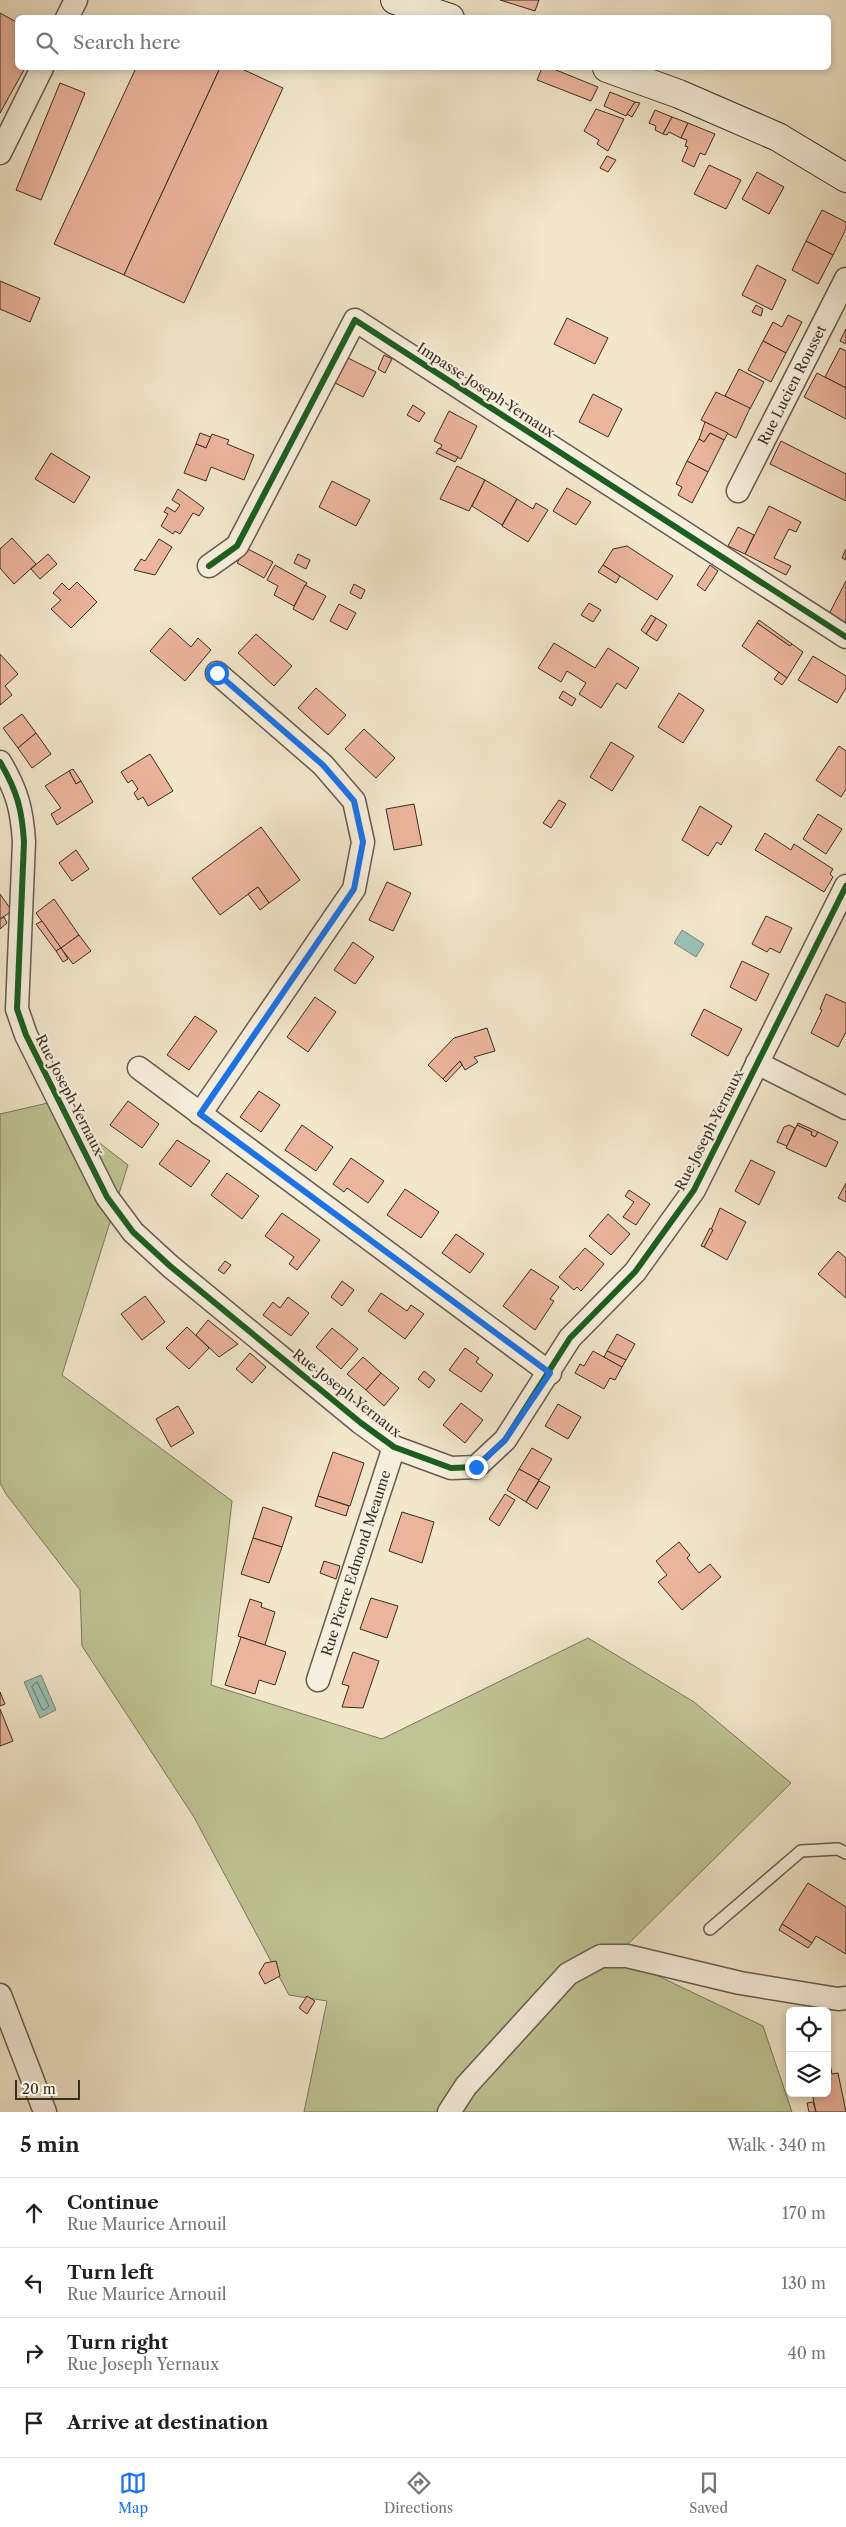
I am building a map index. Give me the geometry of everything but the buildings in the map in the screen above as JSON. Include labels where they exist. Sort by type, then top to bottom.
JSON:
[{"type":"main road","points":[[395,0],[441,15]]},
{"type":"main road","points":[[612,70],[688,98],[778,137],[846,178]]},
{"type":"street","points":[[68,15],[76,0]]},
{"type":"street","points":[[0,153],[41,70]]},
{"type":"street","name":"Rue Lucien Rousset","points":[[738,491],[846,279]]},
{"type":"street","name":"Impasse Joseph Yernaux","points":[[209,566],[237,546],[355,320],[846,637]]},
{"type":"street","points":[[200,1114],[354,889],[363,842],[354,801],[323,765],[217,673]]},
{"type":"street","name":"Rue Joseph Yernaux","points":[[0,762],[15,788],[22,816],[22,890],[17,1008],[26,1036],[107,1197],[134,1232],[170,1266],[361,1423],[394,1447],[451,1468],[476,1467],[505,1440],[550,1373],[570,1338],[635,1272],[694,1190],[846,886]]},
{"type":"street","points":[[758,1063],[846,1108]]},
{"type":"street","points":[[139,1068],[550,1373]]},
{"type":"street","name":"Rue Pierre Edmond Meaume","points":[[318,1680],[394,1447]]},
{"type":"street","points":[[449,2112],[466,2086],[568,1974],[601,1956],[627,1956],[740,1983],[842,1999]]},
{"type":"street","points":[[0,1995],[45,2112]]},
{"type":"lane","points":[[710,1929],[801,1851],[838,1849],[846,1853]]},
{"type":"green space","points":[[48,1103],[128,1165],[62,1375],[232,1501],[211,1685],[382,1739],[588,1638],[694,1702],[791,1783],[616,1956],[763,2026],[792,2112],[304,2112],[327,2001],[289,1995],[194,1817],[82,1646],[80,1590],[6,1494],[0,1483],[0,1114]]},
{"type":"water","points":[[682,930],[704,944],[696,957],[674,943]]},
{"type":"water","points":[[41,1675],[56,1710],[40,1718],[24,1682]]},
{"type":"cycle path","points":[[209,566],[237,546],[355,320],[846,637]]},
{"type":"cycle path","points":[[0,762],[11,782],[18,801],[24,842],[17,1009],[26,1035],[107,1197],[133,1232],[170,1266],[361,1423],[394,1447],[451,1468],[476,1467],[505,1440],[570,1338],[635,1272],[694,1190],[846,886]]},
{"type":"route","points":[[217,673],[323,765],[354,801],[363,842],[354,889],[200,1114],[550,1373],[505,1440],[476,1467]]}]
